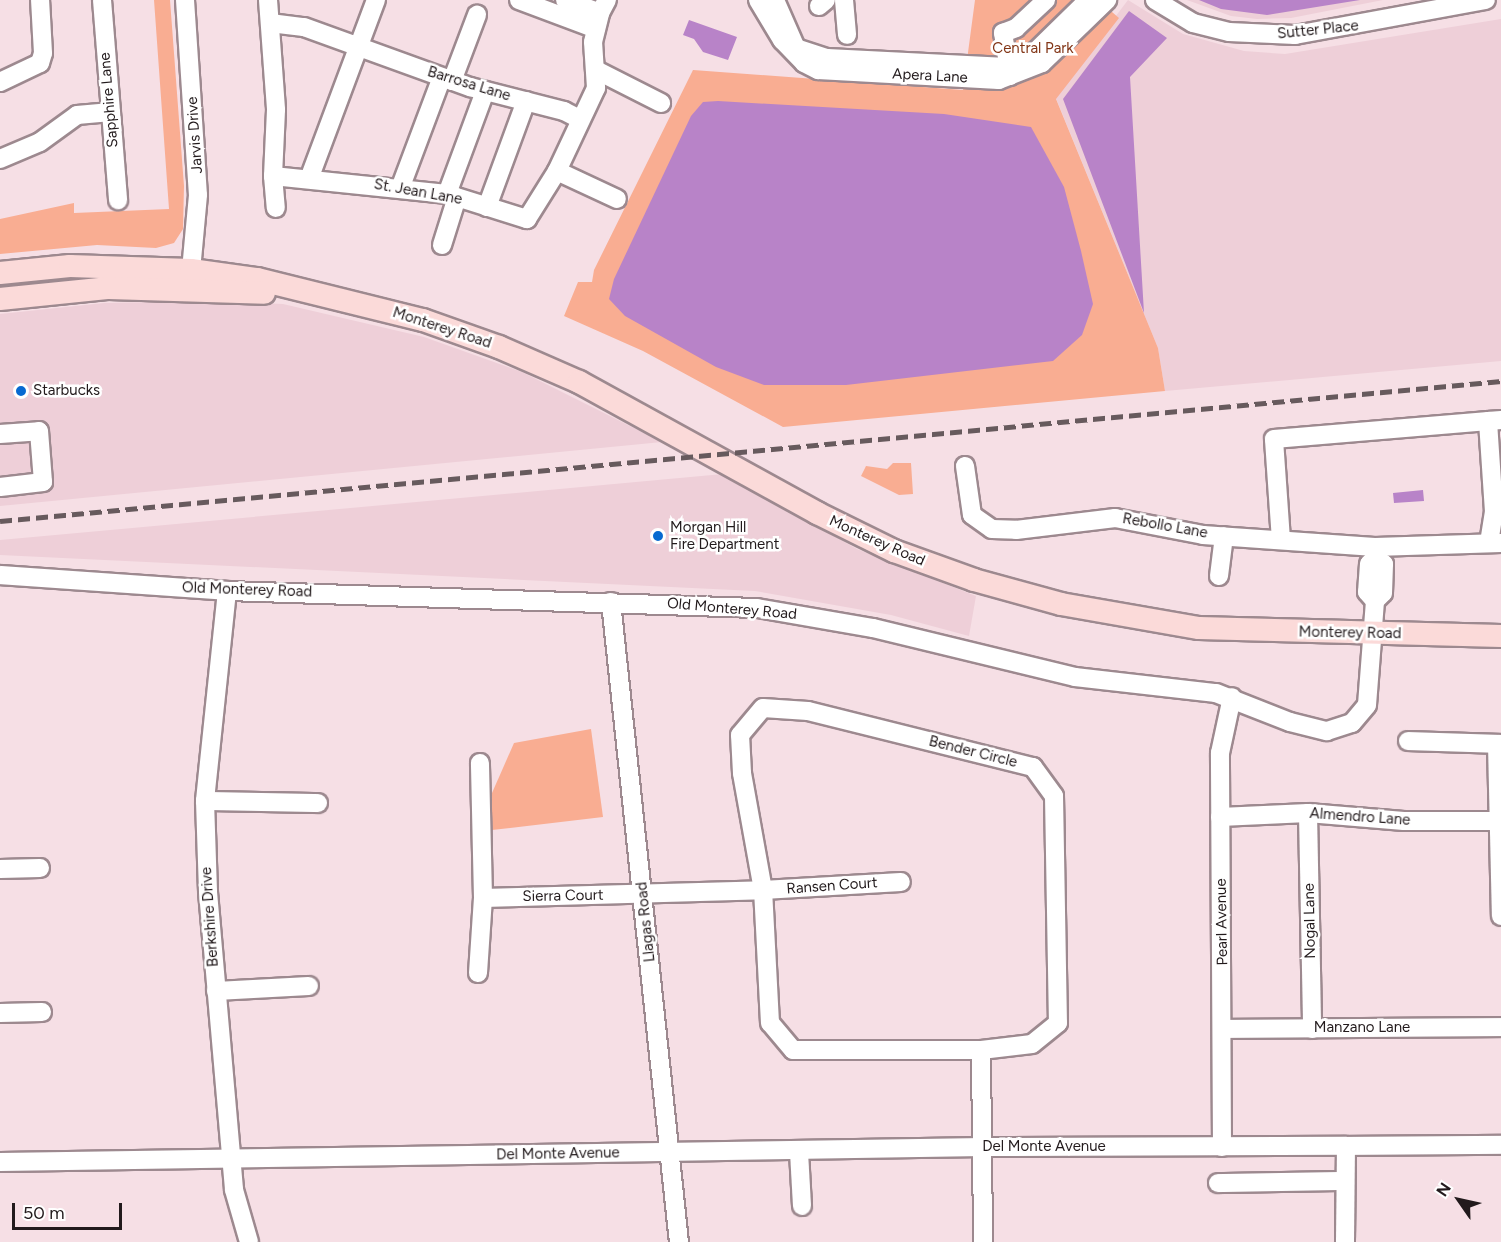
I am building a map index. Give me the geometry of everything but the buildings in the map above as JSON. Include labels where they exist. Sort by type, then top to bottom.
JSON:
[{"type":"main road","name":"Monterey Road","points":[[0,273],[70,266],[191,270],[257,279],[295,291],[423,320],[541,364],[624,405],[852,531],[974,580],[1061,604],[1151,622],[1240,630],[1501,636]]},
{"type":"main road","name":"Monterey Road","points":[[0,299],[109,288],[254,293],[295,291]]},
{"type":"street","points":[[0,82],[30,70],[43,53],[40,0]]},
{"type":"street","name":"Sapphire Lane","points":[[102,0],[118,200]]},
{"type":"street","name":"Jarvis Drive","points":[[185,0],[198,195],[191,270]]},
{"type":"street","points":[[268,0],[276,110],[273,176],[276,208]]},
{"type":"street","points":[[309,179],[376,0]]},
{"type":"street","points":[[519,0],[601,14],[622,0]]},
{"type":"street","points":[[565,0],[601,14]]},
{"type":"street","name":"Apera Lane","points":[[758,0],[782,39],[804,63],[818,70],[999,80],[1009,72]]},
{"type":"street","name":"Apera Lane","points":[[775,0],[795,48],[827,58],[1009,72],[1042,63],[1086,5],[1107,0]]},
{"type":"street","points":[[844,0],[847,35]]},
{"type":"street","points":[[1009,72],[1004,33],[1016,28],[1046,0]]},
{"type":"street","name":"Sutter Place","points":[[1155,0],[1202,25],[1229,32],[1294,35],[1486,0]]},
{"type":"street","name":"St. Jean Lane","points":[[273,176],[401,186],[452,195],[527,219],[557,171],[596,88],[593,42],[601,14]]},
{"type":"street","points":[[401,186],[477,15]]},
{"type":"street","name":"Barrosa Lane","points":[[270,23],[304,27],[447,79],[580,118]]},
{"type":"street","points":[[596,70],[661,103]]},
{"type":"street","points":[[442,245],[452,195],[485,91]]},
{"type":"street","points":[[488,207],[526,101]]},
{"type":"street","points":[[0,159],[40,142],[77,115],[111,112]]},
{"type":"street","points":[[557,171],[617,199]]},
{"type":"street","points":[[1281,540],[1274,440],[1495,421],[1495,543]]},
{"type":"street","points":[[0,434],[39,431],[43,482],[0,487]]},
{"type":"street","name":"Rebollo Lane","points":[[965,466],[972,515],[992,528],[1016,530],[1115,518],[1224,536],[1281,540],[1375,552],[1495,543]]},
{"type":"street","points":[[1219,576],[1224,536]]},
{"type":"street","points":[[1371,633],[1375,601],[1383,593],[1384,564],[1375,552]]},
{"type":"street","name":"Old Monterey Road","points":[[0,575],[227,591],[703,604],[814,617],[1075,677],[1232,697],[1310,728],[1333,730],[1352,723],[1362,714],[1370,693],[1371,633]]},
{"type":"street","name":"Berkshire Drive","points":[[227,591],[205,801],[216,992],[234,1190],[249,1242]]},
{"type":"street","name":"Llagas Road","points":[[611,602],[679,1242]]},
{"type":"street","name":"Pearl Avenue","points":[[1222,1147],[1220,817],[1222,734],[1232,697]]},
{"type":"street","name":"Bender Circle","points":[[763,708],[808,711],[1033,767],[1054,796],[1058,1023],[1032,1044],[981,1050],[793,1050],[770,1023],[763,890],[742,773],[740,735],[763,708]]},
{"type":"street","points":[[1408,741],[1499,744],[1501,916]]},
{"type":"street","points":[[478,974],[483,898],[480,763]]},
{"type":"street","points":[[205,801],[318,803]]},
{"type":"street","name":"Almendro Lane","points":[[1220,817],[1308,813],[1404,821],[1499,820]]},
{"type":"street","name":"Nogal Lane","points":[[1308,813],[1312,1029]]},
{"type":"street","points":[[0,869],[40,868]]},
{"type":"street","name":"Ransen Court","points":[[763,890],[901,882]]},
{"type":"street","points":[[643,895],[763,890]]},
{"type":"street","name":"Sierra Court","points":[[483,898],[643,895]]},
{"type":"street","points":[[216,992],[309,986]]},
{"type":"street","points":[[0,1013],[42,1012]]},
{"type":"street","name":"Manzano Lane","points":[[1223,1029],[1501,1027]]},
{"type":"street","points":[[981,1050],[984,1147],[983,1242]]},
{"type":"street","points":[[1345,1242],[1346,1146],[1501,1145]]},
{"type":"street","name":"Del Monte Avenue","points":[[0,1162],[799,1152],[984,1147],[1346,1146]]},
{"type":"street","points":[[799,1152],[802,1206]]},
{"type":"street","points":[[1218,1183],[1345,1181]]},
{"type":"shaded area","points":[[1128,0],[1183,34],[1244,51],[1285,54],[1501,19],[1501,361],[1165,391],[1158,348],[1055,96]]},
{"type":"shaded area","points":[[1187,0],[1383,0],[1291,18],[1257,19],[1231,16]]},
{"type":"shaded area","points":[[1199,0],[1360,0],[1267,15],[1221,9]]},
{"type":"shaded area","points":[[1129,11],[1167,38],[1130,77],[1144,313],[1063,99]]},
{"type":"shaded area","points":[[689,20],[737,37],[728,60],[703,52],[694,39],[683,35]]},
{"type":"shaded area","points":[[703,102],[944,114],[1031,127],[1064,187],[1081,251],[1093,304],[1082,335],[1053,361],[846,385],[764,385],[716,367],[625,316],[609,299],[614,279],[691,116]]},
{"type":"shaded area","points":[[216,301],[283,304],[424,337],[522,372],[662,442],[0,506],[0,314],[104,303]]},
{"type":"shaded area","points":[[723,474],[857,549],[976,596],[969,636],[891,615],[755,591],[0,555],[0,540]]},
{"type":"shaded area","points":[[1423,490],[1424,501],[1394,503],[1393,493]]},
{"type":"green space","points":[[154,0],[170,0],[184,186],[183,229],[174,243],[156,248],[97,245],[0,254],[0,219],[74,203],[74,213],[169,209]]},
{"type":"green space","name":"Central Park","points":[[975,0],[1098,0],[1119,18],[1056,99],[1158,348],[1165,391],[783,427],[643,351],[564,316],[578,282],[592,282],[594,270],[693,70],[963,90]]},
{"type":"green space","points":[[893,463],[911,463],[913,494],[899,495],[861,476],[866,466],[887,469]]},
{"type":"green space","points":[[591,729],[603,817],[492,830],[492,793],[514,743]]},
{"type":"railway","points":[[0,521],[1501,381]]},
{"type":"place","name":"Starbucks","points":[[21,391]]},
{"type":"place","name":"Morgan Hill Fire Department","points":[[658,536]]}]
